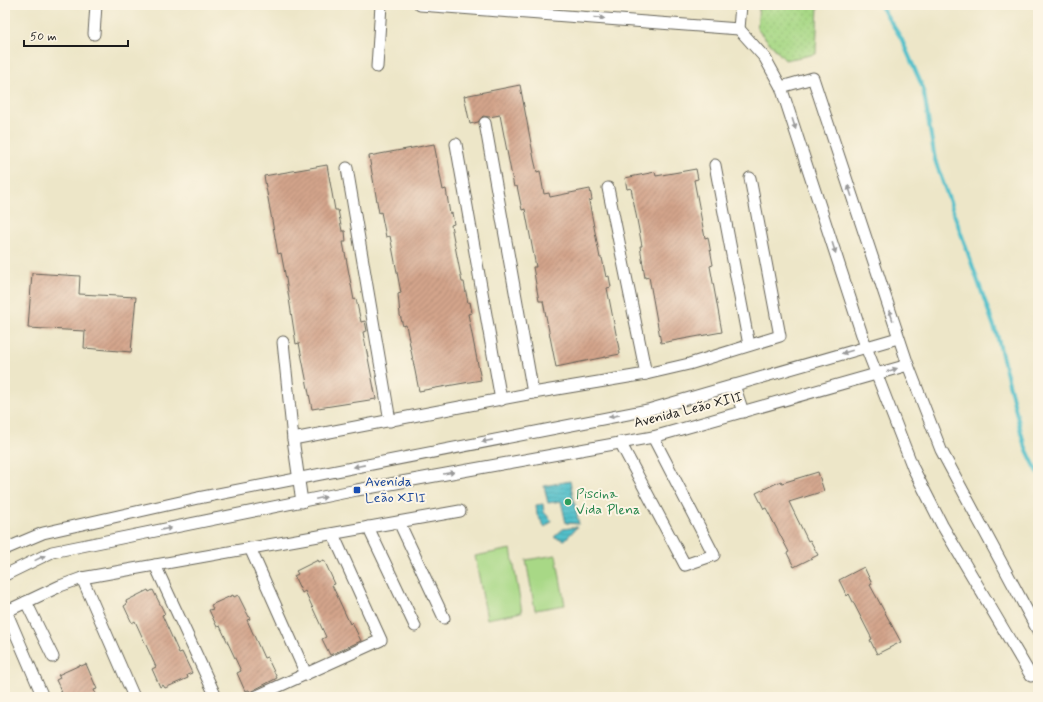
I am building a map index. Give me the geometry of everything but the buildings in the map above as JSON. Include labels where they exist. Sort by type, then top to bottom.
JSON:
[{"type":"street","points":[[94,34],[96,5]]},
{"type":"street","points":[[377,67],[381,5]]},
{"type":"street","points":[[420,5],[739,29],[766,58],[782,87],[866,347],[913,468],[939,518],[1031,676]]},
{"type":"street","points":[[739,29],[741,5]]},
{"type":"street","points":[[782,87],[813,78],[898,338],[941,450],[1038,631]]},
{"type":"street","points":[[485,123],[533,394]]},
{"type":"street","points":[[456,144],[501,400]]},
{"type":"street","points":[[716,165],[749,345]]},
{"type":"street","points":[[347,168],[390,420]]},
{"type":"street","points":[[293,439],[646,374],[689,364],[780,336],[750,178]]},
{"type":"street","points":[[608,188],[646,374]]},
{"type":"street","name":"Avenida Leão XIII","points":[[5,549],[43,532],[198,498],[648,410],[898,338]]},
{"type":"street","points":[[283,342],[293,439],[302,502]]},
{"type":"street","name":"Avenida Leão XIII","points":[[5,575],[52,552],[302,502],[620,442],[654,437],[908,365]]},
{"type":"street","points":[[734,385],[743,412]]},
{"type":"street","points":[[620,442],[685,565],[714,555],[654,437]]},
{"type":"street","points":[[43,697],[5,611],[60,586],[82,578],[460,512]]},
{"type":"street","points":[[399,522],[444,618]]},
{"type":"street","points":[[368,527],[415,626]]},
{"type":"street","points":[[255,697],[381,640],[333,534]]},
{"type":"street","points":[[250,548],[306,674]]},
{"type":"street","points":[[154,565],[216,697]]},
{"type":"street","points":[[82,578],[134,697]]},
{"type":"street","points":[[26,602],[53,658]]},
{"type":"green space","points":[[759,5],[818,5],[816,54],[785,60],[757,29]]},
{"type":"green space","points":[[511,549],[522,612],[487,619],[475,556]]},
{"type":"green space","points":[[556,555],[565,605],[535,610],[526,560]]},
{"type":"water","name":"Piscina Vida Plena","points":[[570,481],[579,524],[566,523],[561,501],[548,503],[544,486]]},
{"type":"water","points":[[543,504],[544,512],[552,521],[545,527],[537,515],[536,505]]},
{"type":"water","name":"Piscina Vida Plena","points":[[577,527],[565,540],[554,537],[563,529]]},
{"type":"waterway","points":[[880,5],[901,38],[923,88],[935,160],[997,335],[1024,444],[1038,473]]},
{"type":"place","name":"Avenida Leão XIII","points":[[357,490]]},
{"type":"place","name":"Piscina Vida Plena","points":[[568,502]]}]
